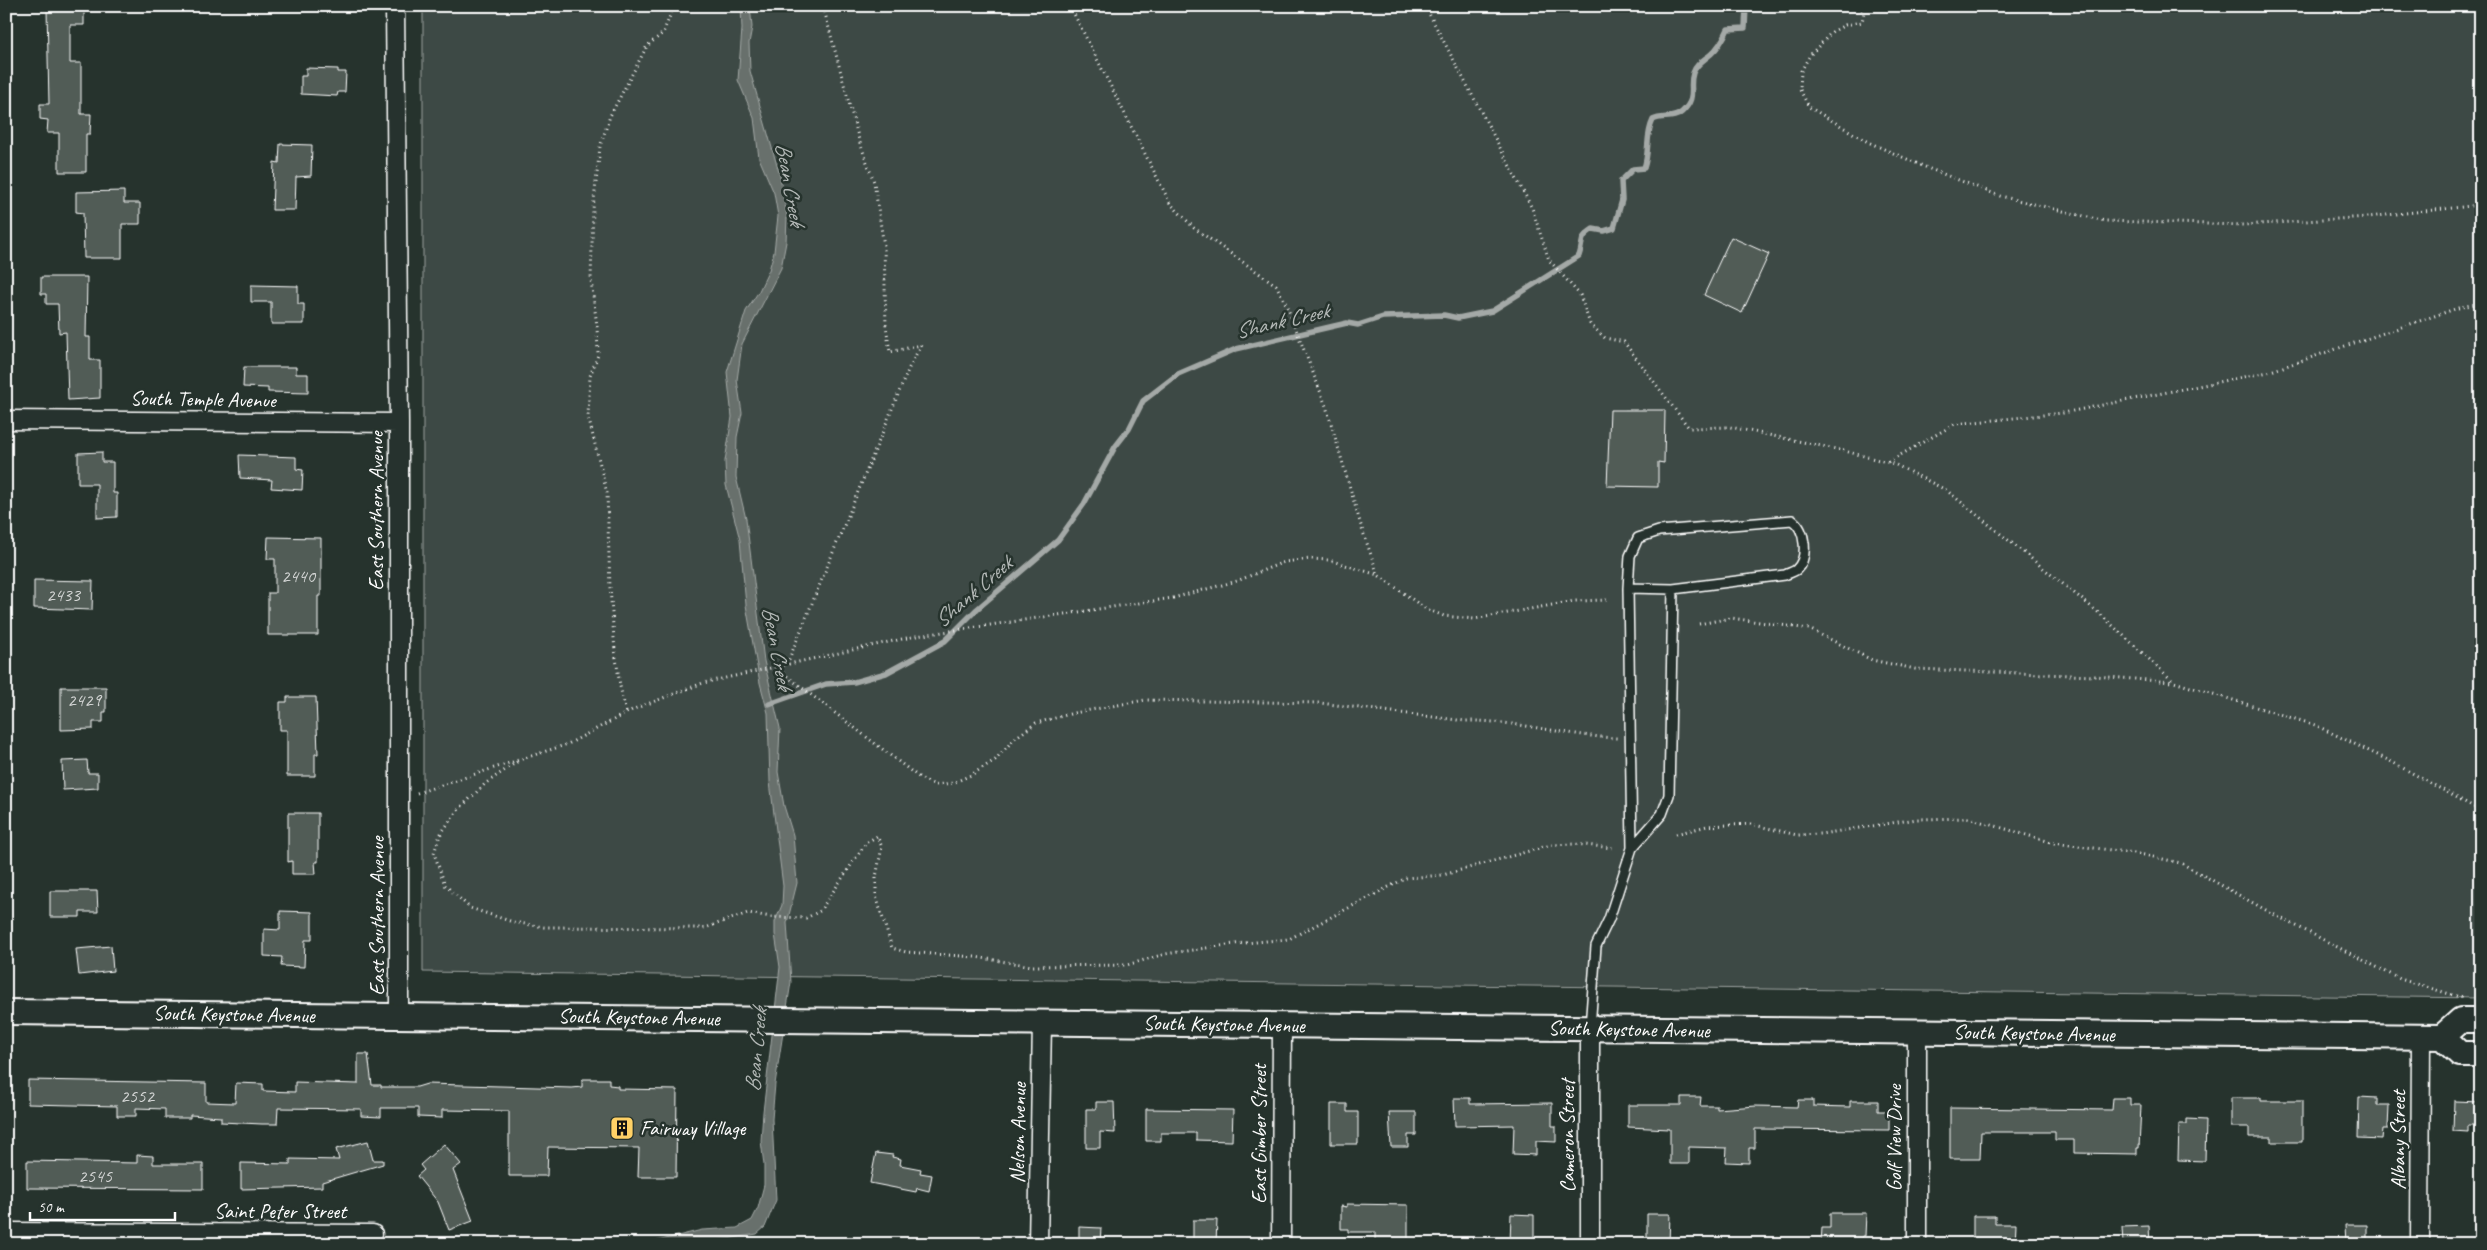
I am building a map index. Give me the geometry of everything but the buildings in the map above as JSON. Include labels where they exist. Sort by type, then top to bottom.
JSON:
[{"type":"main road","name":"South Keystone Avenue","points":[[6,1012],[735,1018],[2432,1037]]},
{"type":"main road","points":[[2481,1020],[2461,1020],[2432,1037],[2460,1054],[2481,1054]]},
{"type":"street","name":"East Southern Avenue","points":[[394,6],[399,423],[399,1015]]},
{"type":"street","name":"South Temple Avenue","points":[[6,420],[399,423]]},
{"type":"street","name":"Nelson Avenue","points":[[1038,1244],[1042,1022]]},
{"type":"street","name":"East Gimber Street","points":[[1281,1244],[1282,1025]]},
{"type":"street","name":"Cameron Street","points":[[1590,1028],[1590,1244]]},
{"type":"street","name":"Golf View Drive","points":[[1917,1032],[1917,1244]]},
{"type":"street","name":"Albany Street","points":[[2420,1244],[2432,1037]]},
{"type":"street","name":"Saint Peter Street","points":[[6,1232],[373,1234]]},
{"type":"lane","points":[[1590,1028],[1596,946],[1609,919],[1632,848],[1628,588],[1630,556],[1638,538],[1659,532],[1774,520],[1792,520],[1799,525],[1804,539],[1803,561],[1796,570],[1785,575],[1673,589],[1628,588]]},
{"type":"lane","points":[[1632,848],[1662,814],[1669,795],[1673,589]]},
{"type":"path","points":[[626,712],[615,651],[610,588],[607,493],[588,416],[590,376],[598,355],[597,326],[591,280],[593,209],[600,146],[610,116],[647,46],[663,33],[674,6]]},
{"type":"path","points":[[786,664],[909,368],[921,345],[890,352],[886,326],[884,246],[874,182],[859,140],[823,6]]},
{"type":"path","points":[[1070,6],[1170,203],[1194,228],[1276,285],[1303,346],[1326,406],[1362,530],[1378,575]]},
{"type":"path","points":[[1425,6],[1532,208],[1550,260],[1580,295],[1590,324],[1605,338],[1624,342],[1689,428],[1730,427],[1841,450],[1887,462],[1946,490],[2099,613],[2174,682]]},
{"type":"path","points":[[1858,6],[1864,12],[1862,22],[1845,25],[1832,32],[1810,55],[1801,71],[1800,90],[1810,107],[1868,142],[1930,169],[2000,196],[2105,221],[2243,225],[2368,217],[2481,206]]},
{"type":"path","points":[[1887,462],[1955,424],[2063,414],[2268,372],[2461,307],[2481,303]]},
{"type":"path","points":[[414,794],[568,744],[626,712],[703,683],[938,633],[1173,598],[1237,581],[1284,562],[1311,559],[1329,560],[1378,575],[1426,609],[1444,616],[1474,618],[1575,601],[1608,600]]},
{"type":"path","points":[[1699,624],[1730,618],[1809,629],[1872,660],[1915,669],[2094,676],[2174,682],[2315,725],[2392,762],[2481,810]]},
{"type":"path","points":[[775,667],[812,698],[920,778],[935,784],[953,783],[971,775],[995,760],[1016,738],[1036,722],[1074,712],[1145,700],[1320,703],[1386,709],[1465,721],[1487,720],[1586,737],[1618,738]]},
{"type":"path","points":[[517,762],[486,783],[456,812],[440,835],[434,853],[445,885],[470,908],[513,922],[544,927],[705,928],[748,913],[771,917],[806,918],[820,911],[866,843],[877,836],[882,847],[876,877],[876,896],[892,948],[906,952],[975,957],[1032,966],[1127,965],[1165,954],[1234,944],[1289,939],[1406,878],[1443,874],[1551,845],[1575,844],[1613,848]]},
{"type":"path","points":[[1676,834],[1707,826],[1750,824],[1797,834],[1821,834],[1917,819],[1968,818],[2054,843],[2135,853],[2181,863],[2272,914],[2400,979],[2465,999]]},
{"type":"shaded area","points":[[423,6],[2481,6],[2481,998],[423,972]]},
{"type":"shaded area","name":"Bean Creek","points":[[741,6],[750,6],[752,27],[749,43],[750,71],[780,176],[787,216],[786,242],[781,268],[742,344],[737,380],[742,413],[737,437],[736,477],[746,519],[764,661],[780,728],[778,772],[784,806],[793,835],[797,883],[787,923],[791,982],[775,1084],[772,1119],[776,1200],[765,1227],[757,1234],[697,1244],[645,1244],[702,1230],[737,1228],[752,1220],[758,1208],[764,1185],[761,1141],[780,967],[775,922],[782,905],[783,886],[770,782],[768,713],[760,683],[746,605],[740,540],[726,485],[725,461],[732,417],[727,372],[746,311],[759,291],[769,270],[774,252],[778,216],[774,193],[759,158],[754,118],[738,80],[742,29]]},
{"type":"waterway","name":"Shank Creek","points":[[769,704],[826,684],[854,682],[886,673],[945,641],[977,609],[1058,540],[1084,504],[1115,447],[1129,429],[1143,401],[1178,374],[1236,349],[1347,323],[1358,325],[1383,317],[1444,315],[1458,318],[1492,311],[1579,256],[1582,241],[1588,232],[1593,229],[1604,231],[1614,228],[1622,200],[1621,181],[1633,169],[1644,168],[1649,132],[1653,120],[1675,116],[1687,107],[1691,97],[1694,70],[1716,48],[1728,29],[1745,28],[1746,6]]},
{"type":"place","name":"Fairway Village","points":[[622,1128]]}]
